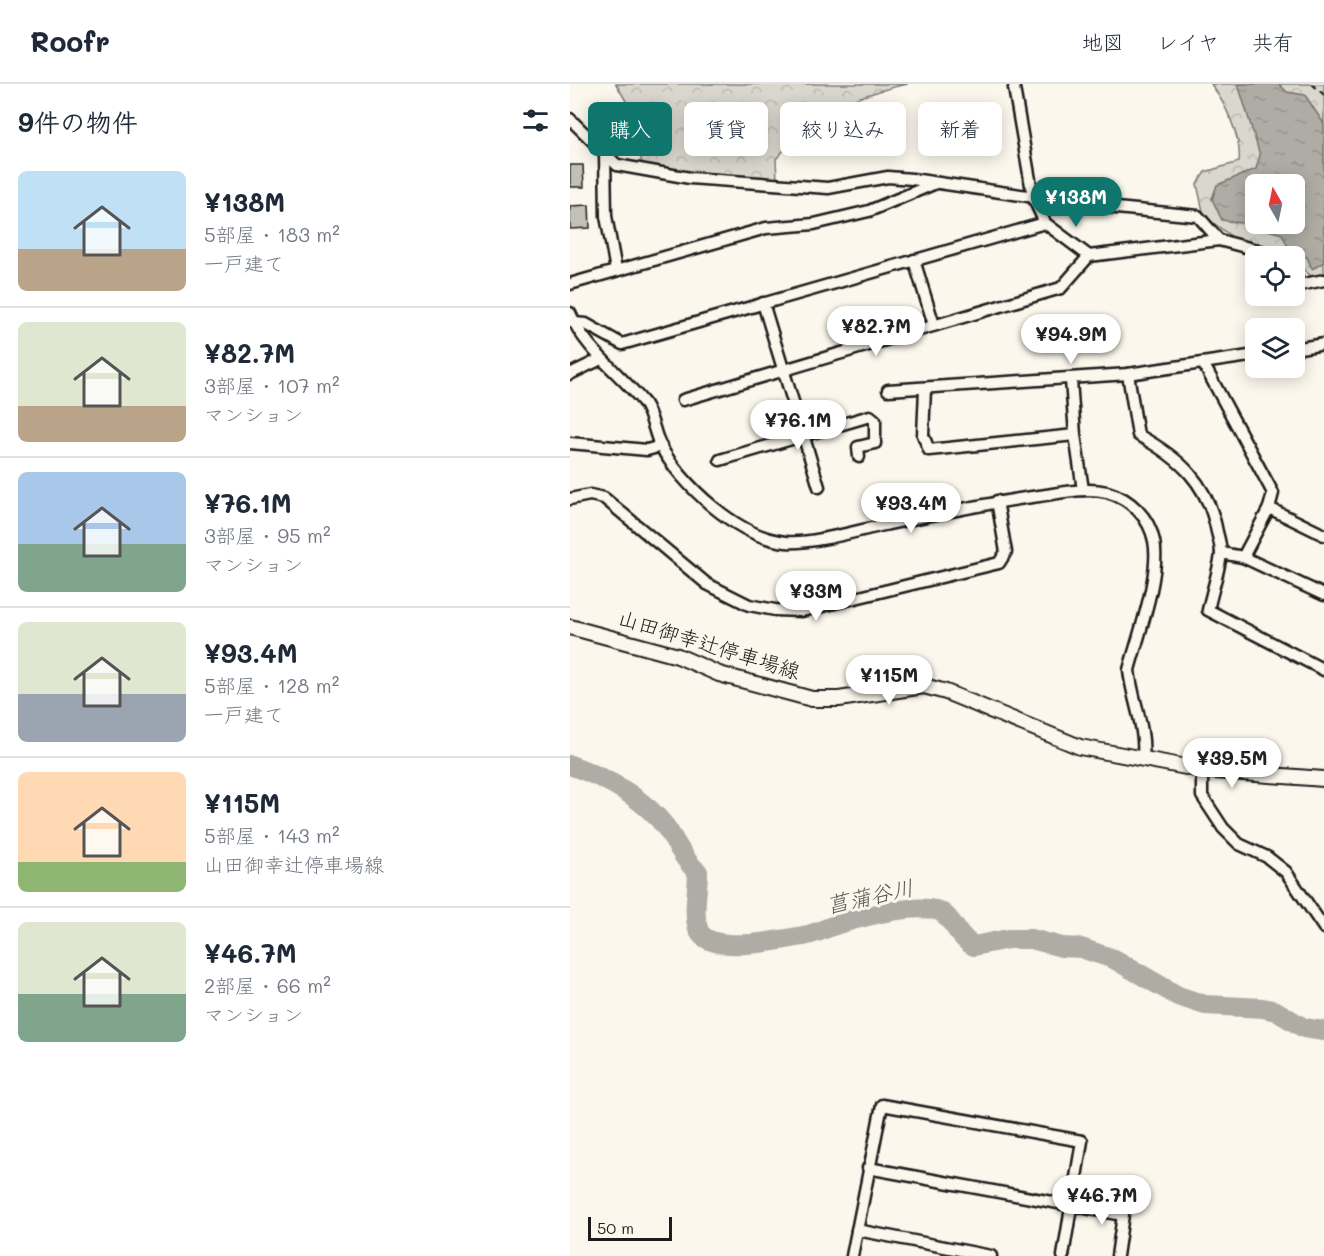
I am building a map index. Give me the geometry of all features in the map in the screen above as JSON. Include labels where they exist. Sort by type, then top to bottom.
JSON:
[{"type":"main road","name":"山田御幸辻停車場線","points":[[570,627],[678,656],[719,674],[812,699],[839,699],[924,686],[1080,747],[1202,770],[1324,779]]},
{"type":"street","points":[[1014,88],[1033,197],[1045,223],[1089,256]]},
{"type":"street","points":[[570,119],[588,136]]},
{"type":"street","points":[[605,156],[606,216],[616,270]]},
{"type":"street","points":[[609,156],[617,165],[690,178],[828,188],[888,177],[1198,216],[1219,240]]},
{"type":"street","points":[[570,284],[766,228],[814,224],[869,211],[936,183]]},
{"type":"street","points":[[572,318],[622,344],[1045,223]]},
{"type":"street","points":[[682,399],[1061,288],[1089,256],[1219,240],[1245,247]]},
{"type":"street","points":[[914,260],[934,325]]},
{"type":"street","points":[[1305,284],[1324,280]]},
{"type":"street","points":[[763,303],[819,488]]},
{"type":"street","points":[[572,318],[601,359],[645,405],[661,446],[688,483],[719,512],[749,531],[786,542],[841,535],[997,501],[1083,490],[1106,492],[1139,510],[1150,526],[1155,543],[1155,560],[1149,595],[1130,669],[1131,688],[1142,730],[1143,758]]},
{"type":"street","points":[[1305,347],[1324,344]]},
{"type":"street","points":[[888,390],[1071,380],[1245,357]]},
{"type":"street","points":[[570,374],[601,359]]},
{"type":"street","points":[[1203,363],[1273,493],[1269,508],[1243,557]]},
{"type":"street","points":[[1128,374],[1138,435],[1170,453],[1186,468],[1214,514],[1221,553],[1208,610],[1324,670]]},
{"type":"street","points":[[1071,380],[1075,435],[1083,490]]},
{"type":"street","points":[[925,388],[923,435],[929,450],[1075,435]]},
{"type":"street","points":[[720,460],[870,416],[875,420],[875,443],[858,447],[860,458]]},
{"type":"street","points":[[570,443],[647,450],[661,446]]},
{"type":"street","points":[[570,499],[590,495],[604,498],[618,507],[707,584],[749,605],[802,610],[999,563],[1006,552],[997,501]]},
{"type":"street","points":[[1269,508],[1324,535]]},
{"type":"street","points":[[1221,553],[1243,557],[1324,595]]},
{"type":"street","points":[[1202,770],[1202,796],[1223,828],[1239,844],[1267,856],[1286,872],[1324,928]]},
{"type":"street","points":[[852,1256],[882,1105],[1082,1141],[1063,1256]]},
{"type":"street","points":[[868,1168],[1123,1215],[1117,1256]]},
{"type":"street","points":[[857,1230],[991,1256]]},
{"type":"path","points":[[1312,84],[1324,95]]},
{"type":"green space","points":[[616,84],[908,84],[845,102],[780,102],[780,155],[776,159],[777,180],[678,171],[642,164],[640,156],[672,156],[672,102],[627,102]]},
{"type":"green space","points":[[1211,84],[1324,84],[1324,273],[1312,277],[1305,271],[1305,246],[1259,246],[1235,239],[1204,216],[1197,184],[1205,172],[1239,162],[1238,142],[1227,111]]},
{"type":"water","points":[[1238,84],[1279,84],[1287,92],[1305,95],[1324,124],[1324,262],[1312,269],[1305,257],[1305,246],[1288,246],[1282,234],[1305,234],[1305,174],[1245,174],[1245,224],[1222,220],[1212,199],[1217,185],[1256,169],[1260,155]]},
{"type":"building","points":[[570,165],[583,165],[584,187],[570,187]]},
{"type":"building","points":[[589,205],[590,228],[570,229],[570,206]]},
{"type":"waterway","name":"菖蒲谷川","points":[[570,765],[622,789],[645,806],[665,826],[684,856],[698,872],[696,910],[699,931],[706,938],[717,942],[747,944],[779,940],[808,935],[837,924],[889,912],[914,909],[936,910],[946,916],[963,937],[974,946],[1008,939],[1031,939],[1062,947],[1081,948],[1114,959],[1178,996],[1205,1005],[1263,1008],[1276,1011],[1304,1028],[1324,1031]]}]
